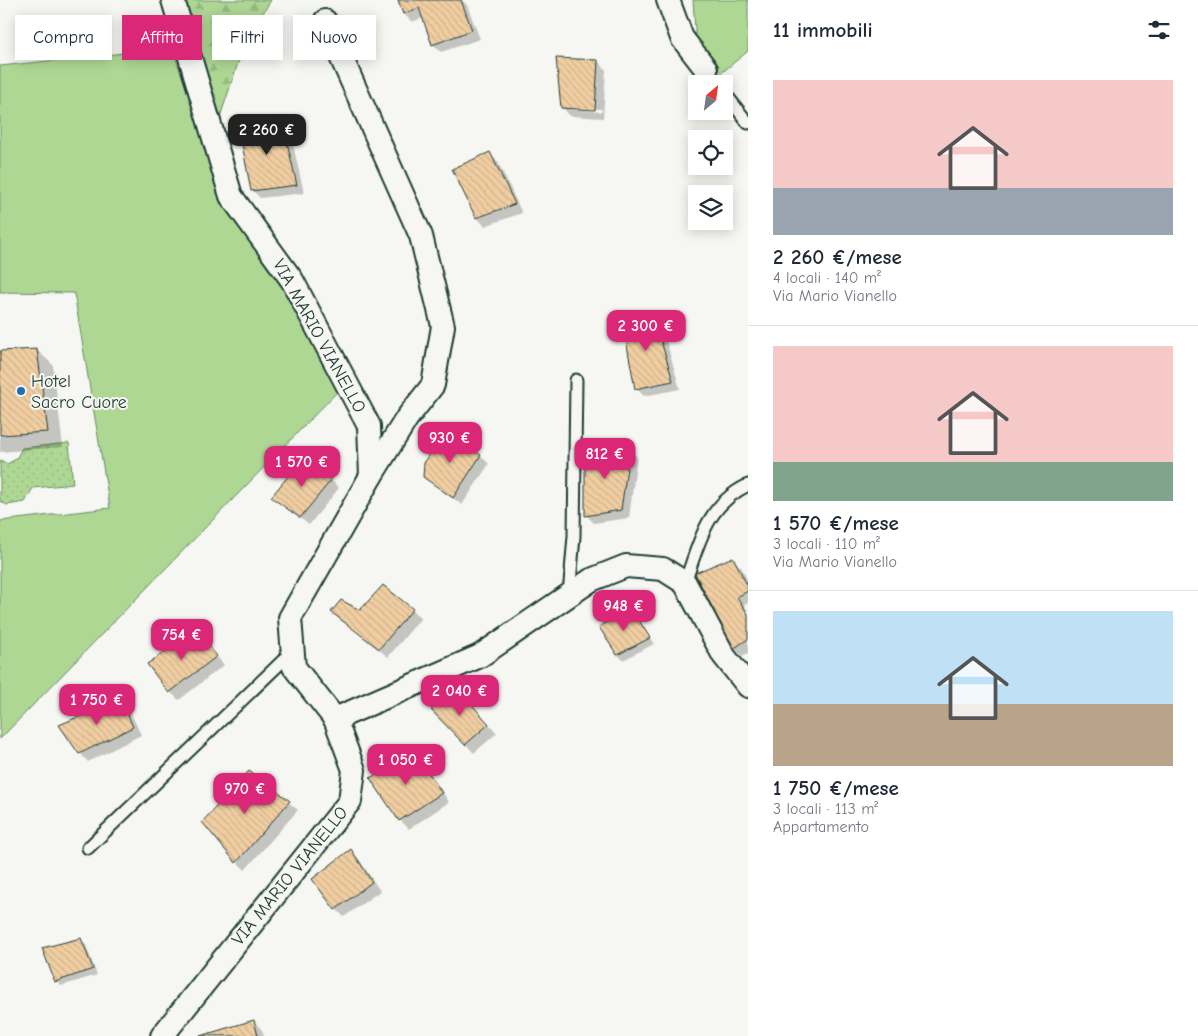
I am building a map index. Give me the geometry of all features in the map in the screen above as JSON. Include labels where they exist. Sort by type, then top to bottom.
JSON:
[{"type":"street","name":"VIA MARIO VIANELLO","points":[[162,1036],[350,801],[354,770],[335,719],[294,667],[290,618],[371,476],[369,426],[292,280],[231,196],[172,0]]},
{"type":"street","points":[[668,0],[682,38],[710,75]]},
{"type":"street","points":[[342,60],[421,236],[443,326],[433,385],[407,418],[371,476]]},
{"type":"street","points":[[335,719],[480,656],[591,580],[626,566],[662,569],[685,583],[724,656],[748,686]]},
{"type":"lane","points":[[733,104],[748,123]]},
{"type":"lane","points":[[569,595],[574,536],[576,380]]},
{"type":"lane","points":[[685,583],[705,524],[732,493],[748,485]]},
{"type":"lane","points":[[88,848],[292,651]]},
{"type":"green space","points":[[173,0],[271,0],[262,15],[212,15],[212,60],[239,60],[213,138],[190,60],[202,60],[202,15],[177,15]]},
{"type":"green space","points":[[693,0],[748,0],[748,51],[719,75],[696,44]]},
{"type":"green space","points":[[122,53],[122,60],[176,60],[225,198],[285,284],[339,390],[0,739],[0,521],[110,508],[74,293],[0,292],[0,66],[57,60],[112,60],[112,54]]},
{"type":"green space","points":[[69,443],[73,484],[33,488],[25,502],[7,505],[0,501],[0,461],[7,464],[16,459],[22,448]]},
{"type":"building","points":[[398,0],[461,0],[472,30],[432,45],[419,8],[403,14]]},
{"type":"building","points":[[556,58],[598,60],[595,110],[561,108]]},
{"type":"building","points":[[281,117],[297,185],[251,191],[239,128]]},
{"type":"building","points":[[490,152],[515,204],[476,218],[452,169]]},
{"type":"building","points":[[653,314],[673,381],[635,389],[622,318]]},
{"type":"building","name":"Hotel Sacro Cuore","points":[[37,349],[48,432],[0,435],[0,351]]},
{"type":"building","points":[[446,431],[481,455],[453,498],[423,477],[424,463]]},
{"type":"building","points":[[630,447],[621,510],[585,516],[585,450]]},
{"type":"building","points":[[303,458],[332,479],[300,518],[271,497]]},
{"type":"building","points":[[733,557],[748,587],[748,591],[737,597],[748,614],[748,639],[733,649],[695,573]]},
{"type":"building","points":[[383,585],[413,609],[379,649],[331,612],[341,600],[360,610]]},
{"type":"building","points":[[631,607],[650,638],[617,655],[599,627]]},
{"type":"building","points":[[196,631],[217,656],[169,693],[147,664]]},
{"type":"building","points":[[458,689],[489,724],[465,745],[431,710]]},
{"type":"building","points":[[121,699],[133,727],[79,754],[59,725]]},
{"type":"building","points":[[414,751],[442,793],[399,821],[370,778]]},
{"type":"building","points":[[249,771],[290,801],[236,863],[202,822]]},
{"type":"building","points":[[351,849],[372,882],[335,910],[312,879]]},
{"type":"building","points":[[81,938],[93,969],[55,982],[42,948]]},
{"type":"building","points":[[254,1020],[258,1036],[200,1036]]},
{"type":"place","name":"Hotel Sacro Cuore","points":[[21,391]]}]
